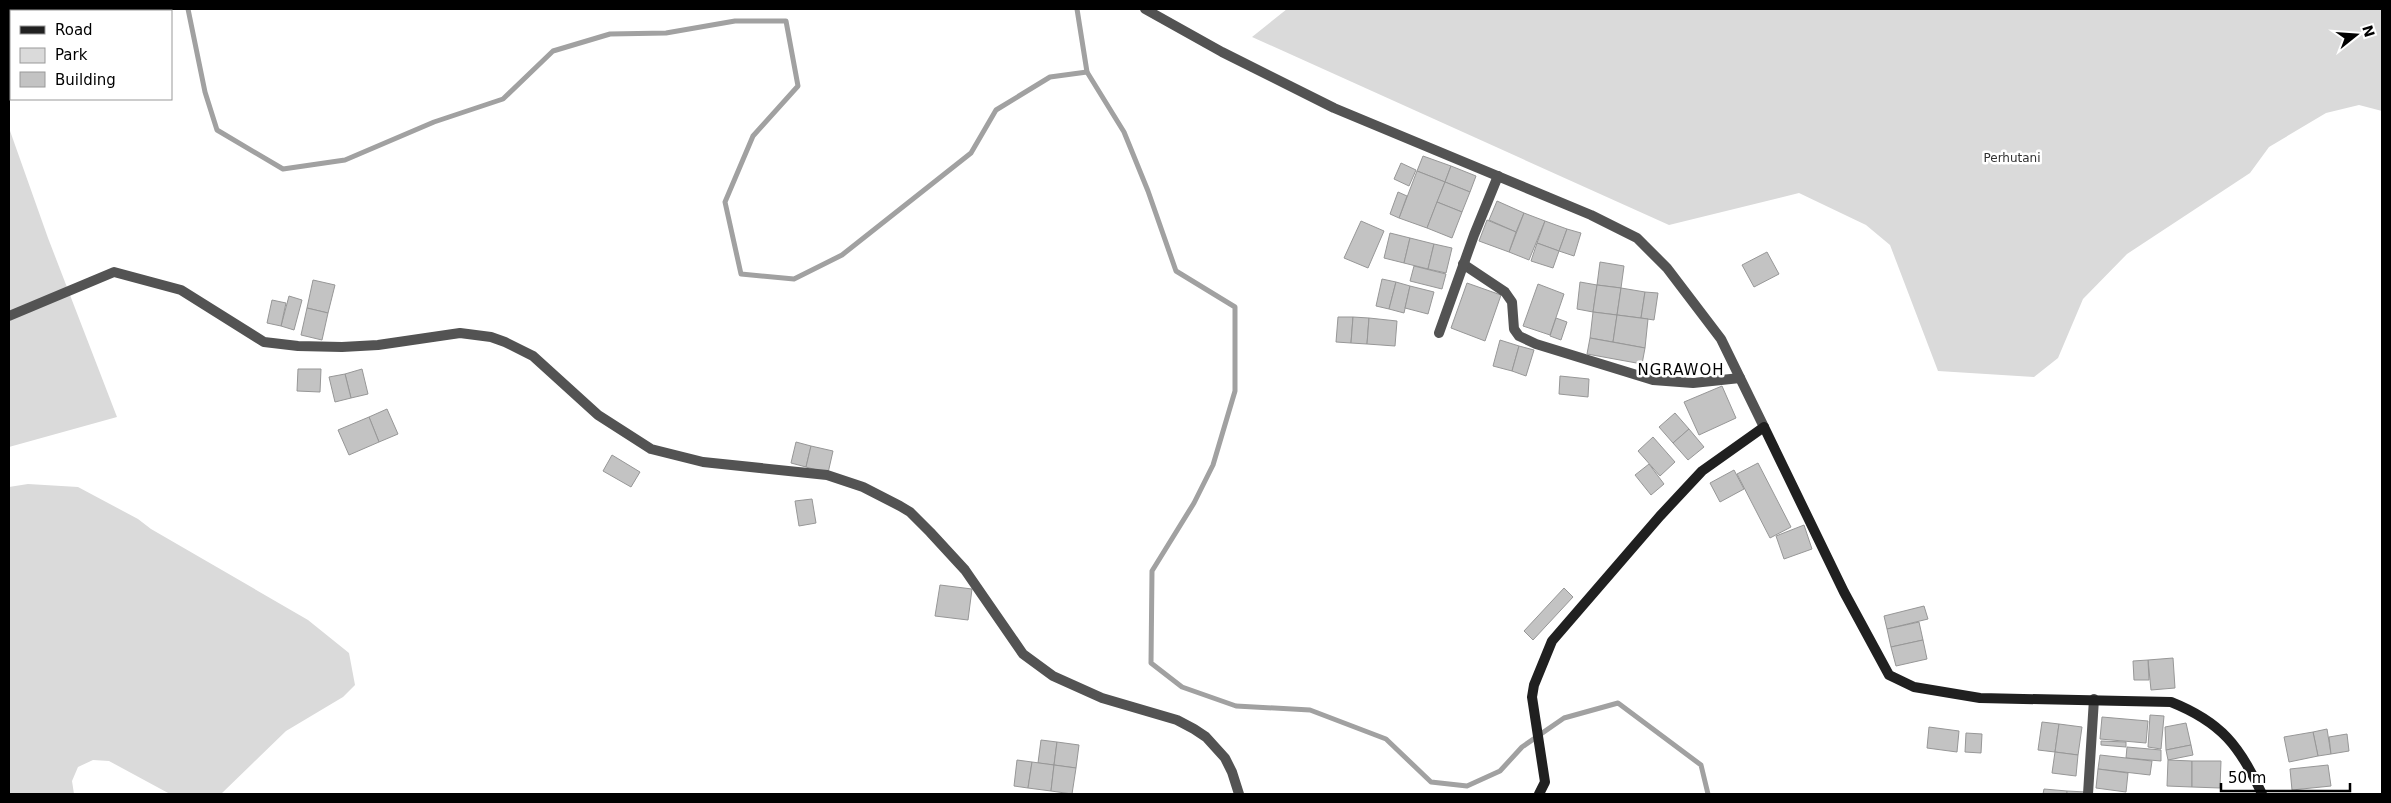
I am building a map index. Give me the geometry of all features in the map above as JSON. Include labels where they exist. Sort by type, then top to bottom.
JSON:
[{"type":"street","points":[[1145,9],[1222,52],[1334,108],[1591,215],[1637,238],[1667,268],[1721,340],[1844,592],[1889,675],[1914,687],[1980,698],[2171,702],[2196,712],[2214,724],[2232,742],[2247,764],[2262,794]]},
{"type":"street","points":[[1439,333],[1498,176]]},
{"type":"street","points":[[1464,264],[1505,292],[1512,302],[1514,328],[1519,336],[1536,344],[1653,380],[1693,383],[1740,378]]},
{"type":"street","points":[[9,316],[114,272],[181,290],[264,342],[298,346],[378,345],[460,333],[491,337],[505,342],[533,356],[598,415],[651,449],[703,462],[827,475],[862,487],[900,506],[930,532],[965,570],[1023,654],[1053,676],[1102,698],[1177,720],[1194,729],[1206,737],[1225,758],[1238,791]]},
{"type":"street","points":[[1539,794],[1545,782],[1532,697],[1534,685],[1552,641],[1660,516],[1702,471],[1764,427]]},
{"type":"street","points":[[2088,794],[2094,699]]},
{"type":"green space","name":"Perhutani","points":[[1287,9],[2382,9],[2382,111],[2359,105],[2326,113],[2269,147],[2250,173],[2127,254],[2083,299],[2058,358],[2034,377],[1938,371],[1890,245],[1866,225],[1799,193],[1669,225],[1252,37]]},
{"type":"green space","points":[[9,128],[48,238],[117,417],[9,447]]},
{"type":"green space","points":[[28,484],[78,487],[138,519],[151,529],[308,620],[349,653],[355,685],[343,697],[286,731],[221,794],[170,794],[109,761],[93,760],[78,767],[72,781],[74,794],[9,794],[9,487]]},
{"type":"building","points":[[1423,156],[1451,166],[1445,182],[1417,171]]},
{"type":"building","points":[[1401,163],[1416,170],[1409,186],[1394,179]]},
{"type":"building","points":[[1451,166],[1476,176],[1470,192],[1445,182]]},
{"type":"building","points":[[1417,171],[1445,182],[1427,228],[1399,218]]},
{"type":"building","points":[[1445,182],[1470,192],[1462,212],[1437,202]]},
{"type":"building","points":[[1398,192],[1407,196],[1399,218],[1390,214]]},
{"type":"building","points":[[1497,201],[1524,213],[1516,232],[1489,220]]},
{"type":"building","points":[[1437,202],[1462,212],[1452,238],[1427,228]]},
{"type":"building","points":[[1524,213],[1545,221],[1529,260],[1509,252]]},
{"type":"building","points":[[1487,220],[1516,232],[1509,252],[1479,241]]},
{"type":"building","points":[[1361,221],[1384,231],[1368,268],[1344,258]]},
{"type":"building","points":[[1545,221],[1567,229],[1559,251],[1537,243]]},
{"type":"building","points":[[1567,229],[1581,233],[1574,256],[1559,251]]},
{"type":"building","points":[[1390,233],[1410,238],[1404,263],[1384,258]]},
{"type":"building","points":[[1410,238],[1434,244],[1428,269],[1404,263]]},
{"type":"building","points":[[1537,243],[1559,251],[1553,268],[1531,261]]},
{"type":"building","points":[[1434,244],[1452,248],[1446,273],[1428,269]]},
{"type":"building","points":[[1767,252],[1779,274],[1754,287],[1742,265]]},
{"type":"building","points":[[1600,262],[1624,266],[1621,288],[1597,285]]},
{"type":"building","points":[[1414,266],[1446,274],[1442,289],[1410,281]]},
{"type":"building","points":[[1382,279],[1396,282],[1389,309],[1376,306]]},
{"type":"building","points":[[313,280],[335,285],[328,313],[307,308]]},
{"type":"building","points":[[1396,282],[1410,286],[1404,313],[1389,309]]},
{"type":"building","points":[[1580,282],[1597,285],[1593,312],[1577,309]]},
{"type":"building","points":[[1467,283],[1501,295],[1485,341],[1451,328]]},
{"type":"building","points":[[1538,284],[1564,294],[1550,335],[1523,326]]},
{"type":"building","points":[[1597,285],[1621,288],[1617,315],[1593,312]]},
{"type":"building","points":[[1410,286],[1434,292],[1428,314],[1405,308]]},
{"type":"building","points":[[1621,288],[1645,292],[1641,318],[1617,315]]},
{"type":"building","points":[[1645,292],[1658,293],[1654,320],[1641,318]]},
{"type":"building","points":[[289,296],[302,300],[294,330],[281,326]]},
{"type":"building","points":[[272,300],[286,303],[281,326],[267,323]]},
{"type":"building","points":[[307,308],[328,313],[322,340],[301,335]]},
{"type":"building","points":[[1593,312],[1617,315],[1613,342],[1590,338]]},
{"type":"building","points":[[1617,315],[1648,319],[1645,348],[1613,342]]},
{"type":"building","points":[[1338,317],[1353,317],[1351,343],[1336,342]]},
{"type":"building","points":[[1353,317],[1369,318],[1367,344],[1351,343]]},
{"type":"building","points":[[1369,318],[1397,321],[1395,346],[1367,344]]},
{"type":"building","points":[[1556,318],[1567,322],[1561,340],[1550,336]]},
{"type":"building","points":[[1590,338],[1645,348],[1642,364],[1587,354]]},
{"type":"building","points":[[1500,340],[1519,346],[1512,371],[1493,366]]},
{"type":"building","points":[[1519,346],[1534,350],[1526,376],[1512,371]]},
{"type":"building","points":[[298,369],[321,369],[320,392],[297,391]]},
{"type":"building","points":[[362,369],[368,394],[351,398],[345,374]]},
{"type":"building","points":[[345,374],[351,398],[335,402],[329,377]]},
{"type":"building","points":[[1560,376],[1589,379],[1588,397],[1559,394]]},
{"type":"building","points":[[1722,386],[1736,418],[1699,435],[1684,402]]},
{"type":"building","points":[[387,409],[398,434],[379,442],[369,417]]},
{"type":"building","points":[[1675,413],[1689,429],[1673,443],[1659,427]]},
{"type":"building","points":[[369,417],[379,442],[349,455],[338,430]]},
{"type":"building","points":[[1689,429],[1704,447],[1688,460],[1673,443]]},
{"type":"building","points":[[1653,437],[1675,462],[1660,476],[1638,451]]},
{"type":"building","points":[[796,442],[811,446],[806,467],[791,463]]},
{"type":"building","points":[[811,446],[833,451],[828,473],[806,467]]},
{"type":"building","points":[[612,455],[640,472],[631,487],[603,471]]},
{"type":"building","points":[[1758,463],[1791,527],[1770,538],[1737,474]]},
{"type":"building","points":[[1649,464],[1664,484],[1651,495],[1635,475]]},
{"type":"building","points":[[1734,470],[1744,489],[1720,502],[1710,483]]},
{"type":"building","points":[[812,499],[816,523],[799,526],[795,501]]},
{"type":"building","points":[[1804,525],[1812,549],[1784,559],[1776,536]]},
{"type":"building","points":[[940,585],[972,589],[968,620],[935,616]]},
{"type":"building","points":[[1564,588],[1573,597],[1533,640],[1524,631]]},
{"type":"building","points":[[1924,606],[1928,619],[1887,629],[1884,616]]},
{"type":"building","points":[[1919,622],[1923,640],[1891,647],[1887,629]]},
{"type":"building","points":[[1923,640],[1927,659],[1896,666],[1891,647]]},
{"type":"building","points":[[2173,658],[2175,688],[2151,690],[2148,660]]},
{"type":"building","points":[[2148,660],[2149,680],[2134,680],[2133,661]]},
{"type":"building","points":[[2150,715],[2164,716],[2161,749],[2148,747]]},
{"type":"building","points":[[2102,717],[2148,721],[2146,743],[2100,739]]},
{"type":"building","points":[[2042,722],[2059,724],[2055,752],[2038,750]]},
{"type":"building","points":[[2186,723],[2191,745],[2166,750],[2165,727]]},
{"type":"building","points":[[2059,724],[2082,727],[2078,755],[2055,752]]},
{"type":"building","points":[[1929,727],[1959,731],[1957,752],[1927,748]]},
{"type":"building","points":[[2327,729],[2331,754],[2318,756],[2313,732]]},
{"type":"building","points":[[2313,732],[2318,756],[2289,762],[2284,737]]},
{"type":"building","points":[[1966,733],[1982,734],[1981,753],[1965,752]]},
{"type":"building","points":[[2347,734],[2349,751],[2331,754],[2329,737]]},
{"type":"building","points":[[1041,740],[1057,742],[1054,765],[1038,763]]},
{"type":"building","points":[[2101,741],[2126,742],[2126,747],[2101,745]]},
{"type":"building","points":[[1057,742],[1079,745],[1076,768],[1054,765]]},
{"type":"building","points":[[2191,745],[2193,755],[2168,760],[2166,750]]},
{"type":"building","points":[[2127,747],[2161,750],[2161,761],[2126,758]]},
{"type":"building","points":[[2055,752],[2078,755],[2076,776],[2052,773]]},
{"type":"building","points":[[2100,755],[2152,761],[2150,775],[2098,769]]},
{"type":"building","points":[[1017,760],[1032,762],[1028,788],[1014,786]]},
{"type":"building","points":[[2168,760],[2192,761],[2192,787],[2167,786]]},
{"type":"building","points":[[2192,761],[2221,761],[2220,788],[2192,787]]},
{"type":"building","points":[[1032,762],[1054,765],[1051,791],[1028,788]]},
{"type":"building","points":[[1054,765],[1076,768],[1072,794],[1051,791]]},
{"type":"building","points":[[2328,765],[2331,786],[2292,790],[2290,769]]},
{"type":"building","points":[[2098,769],[2128,773],[2126,792],[2096,788]]},
{"type":"building","points":[[2044,789],[2067,791],[2067,794],[2043,794]]},
{"type":"building","points":[[2067,791],[2086,792],[2086,794],[2067,794]]},
{"type":"waterway","points":[[188,9],[205,92],[217,130],[283,169],[345,160],[434,122],[503,99],[553,51],[610,34],[666,33],[735,21],[786,21],[798,86],[753,136],[725,202],[741,274],[794,279],[842,255],[971,153],[996,110],[1050,77],[1087,72]]},
{"type":"waterway","points":[[1077,9],[1087,72],[1124,132],[1148,191],[1176,271],[1235,307],[1235,391],[1213,465],[1194,503],[1152,571],[1151,663],[1182,687],[1236,706],[1310,710],[1386,739],[1431,782],[1467,786],[1500,771],[1522,747],[1564,718],[1618,703],[1701,765],[1708,794]]},
{"type":"district","name":"NGRAWOH","points":[[1681,370]]}]
